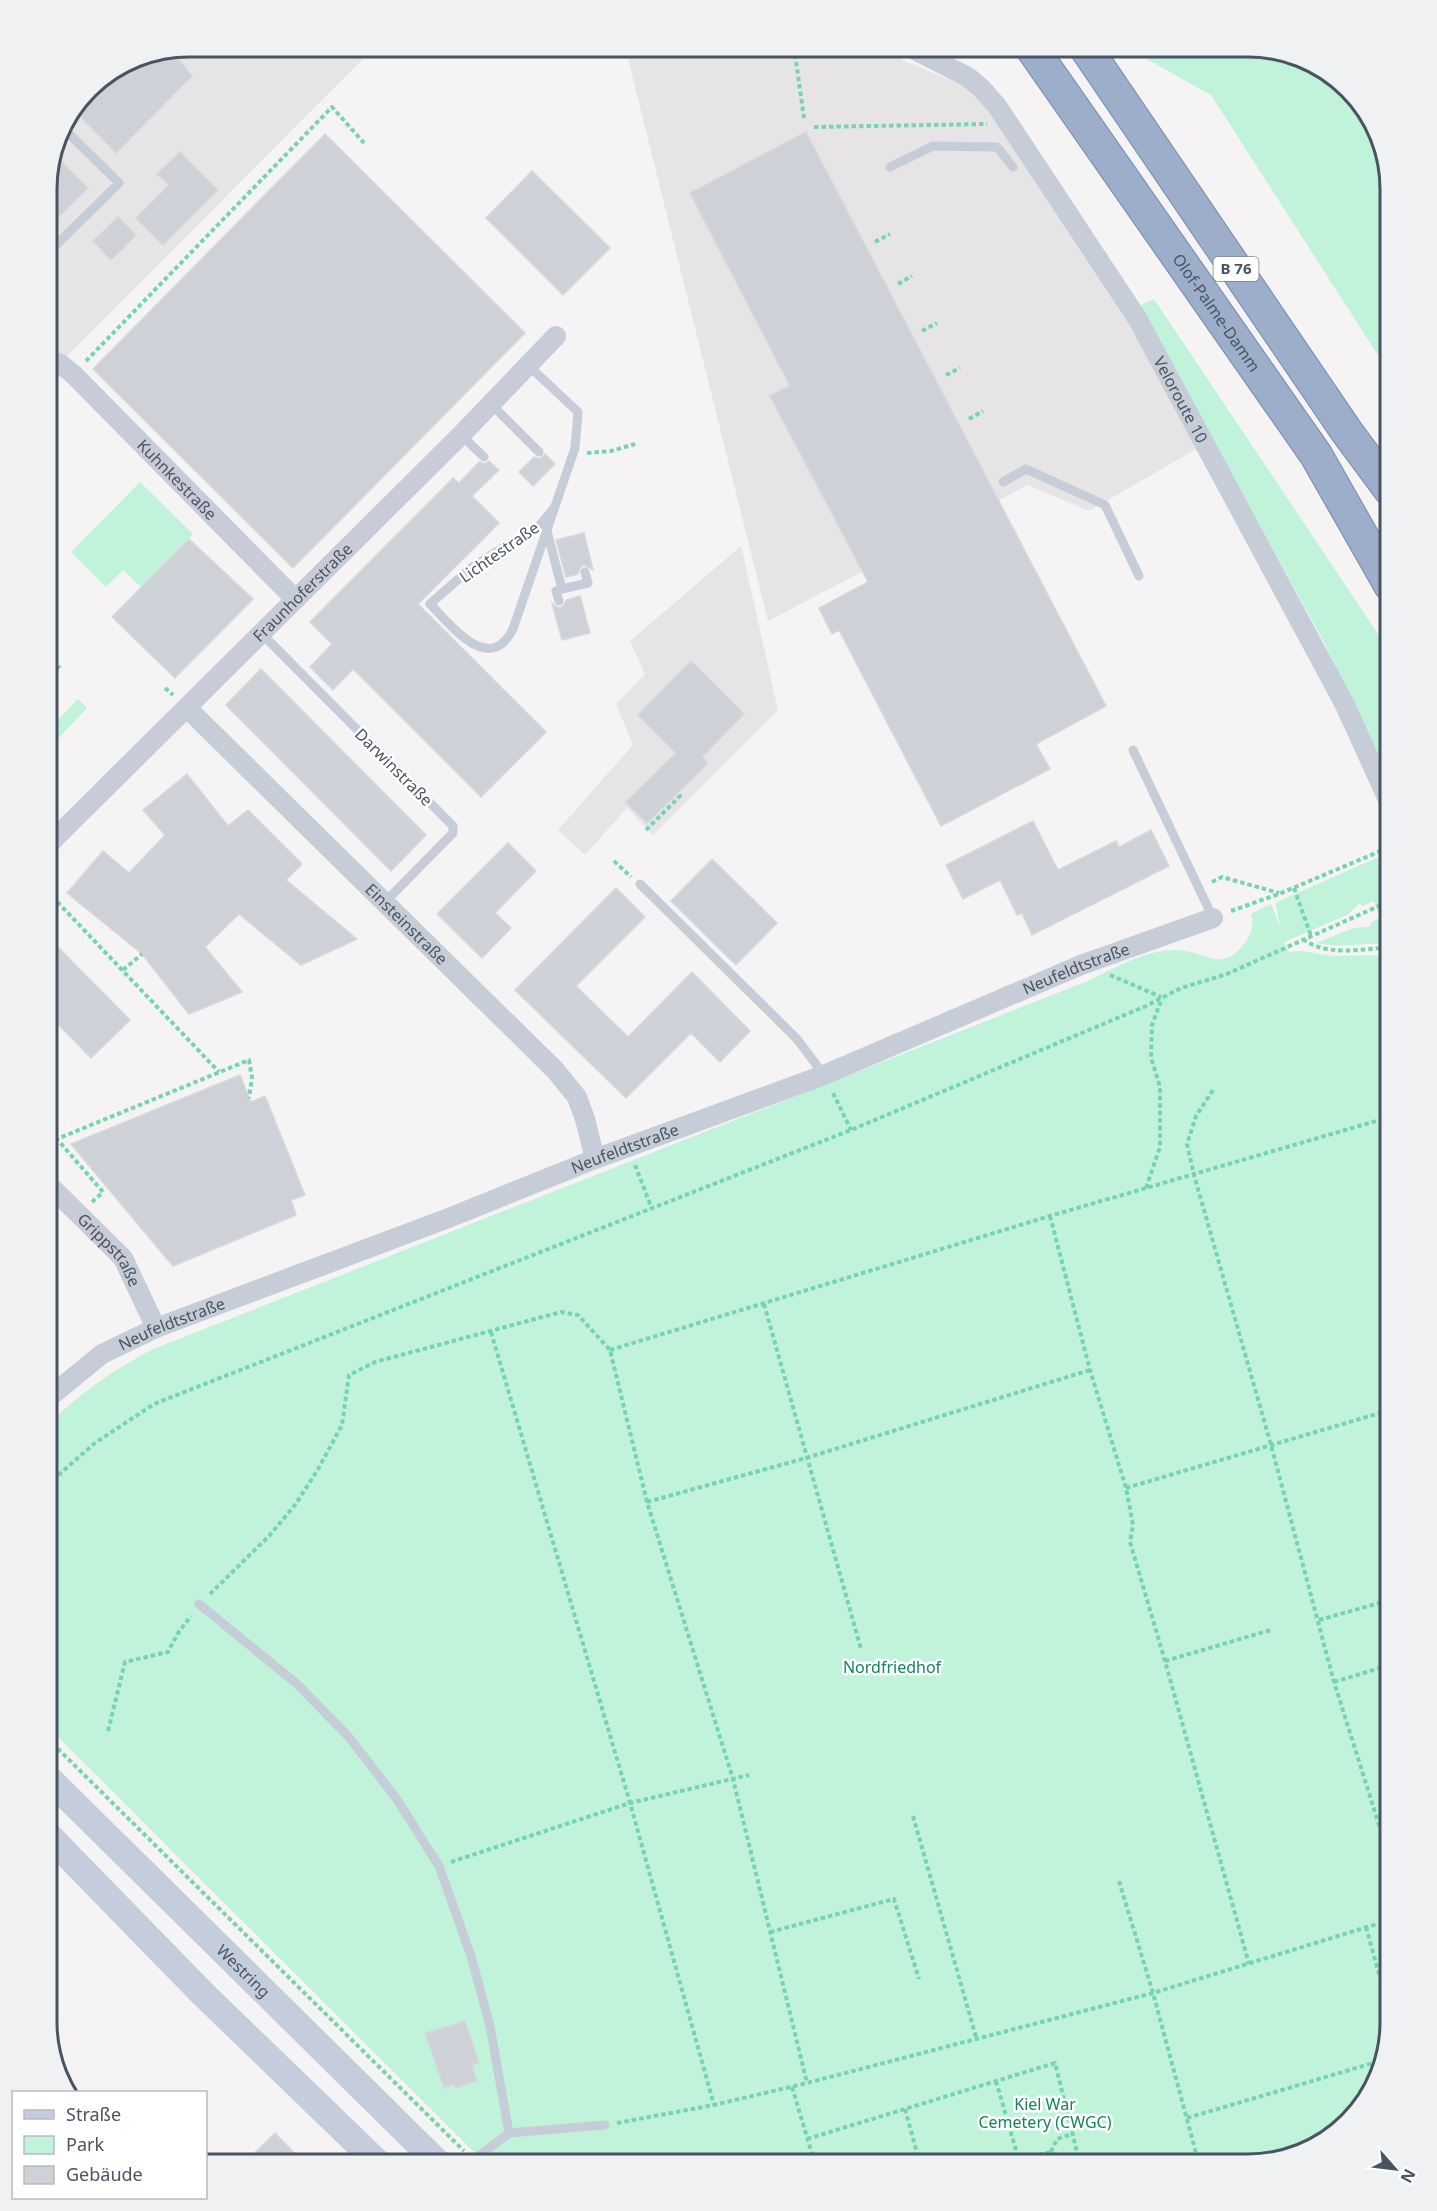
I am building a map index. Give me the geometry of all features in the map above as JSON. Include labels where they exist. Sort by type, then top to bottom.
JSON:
[{"type":"highway","name":"Olof-Palme-Damm","points":[[1038,57],[1316,455],[1380,567]]},
{"type":"highway","name":"B 76","points":[[1092,57],[1347,432],[1380,477]]},
{"type":"highway","points":[[1316,455],[1380,539]]},
{"type":"main road","name":"Westring","points":[[57,1788],[429,2154]]},
{"type":"main road","points":[[57,1845],[202,1993],[369,2154]]},
{"type":"street","name":"Veloroute 10","points":[[929,57],[975,82],[1008,121],[1137,318],[1345,705],[1380,782]]},
{"type":"street","name":"Fraunhoferstraße","points":[[57,836],[491,405],[556,336]]},
{"type":"street","name":"Kuhnkestraße","points":[[60,363],[294,599]]},
{"type":"street","name":"Einsteinstraße","points":[[187,708],[555,1070],[577,1097],[595,1159]]},
{"type":"street","name":"Neufeldtstraße","points":[[57,1390],[102,1354],[156,1328],[446,1219],[595,1159],[824,1075],[1085,964],[1213,918]]},
{"type":"street","name":"Grippstraße","points":[[57,1193],[123,1258],[156,1328]]},
{"type":"lane","points":[[57,244],[119,183],[69,134]]},
{"type":"lane","points":[[890,167],[933,146],[997,147],[1013,167]]},
{"type":"lane","name":"Lichtestraße","points":[[529,366],[578,412],[575,448],[547,531],[513,629],[508,640],[498,646],[486,648],[477,647],[466,641],[430,604],[472,567],[540,525],[555,507]]},
{"type":"lane","points":[[491,405],[539,452]]},
{"type":"lane","points":[[461,435],[483,457]]},
{"type":"lane","points":[[1003,482],[1026,469],[1105,505],[1139,576]]},
{"type":"lane","points":[[547,531],[572,598]]},
{"type":"lane","points":[[559,601],[556,591],[588,583],[585,572]]},
{"type":"lane","points":[[569,587],[573,575]]},
{"type":"lane","name":"Darwinstraße","points":[[262,634],[453,826],[453,833],[385,903]]},
{"type":"lane","points":[[1133,750],[1213,918]]},
{"type":"lane","points":[[640,884],[797,1039],[824,1075]]},
{"type":"lane","points":[[199,1604],[297,1684],[348,1736],[396,1798],[439,1866],[471,1956],[490,2026],[509,2133]]},
{"type":"lane","points":[[481,2154],[509,2133],[606,2126]]},
{"type":"path","points":[[795,57],[804,117]]},
{"type":"path","points":[[60,363],[332,107],[364,143]]},
{"type":"path","points":[[814,127],[998,124],[1008,121]]},
{"type":"path","points":[[875,242],[890,234]]},
{"type":"path","points":[[898,284],[912,276]]},
{"type":"path","points":[[922,331],[937,323]]},
{"type":"path","points":[[946,375],[960,368]]},
{"type":"path","points":[[969,419],[983,411]]},
{"type":"path","points":[[575,448],[589,454],[635,444]]},
{"type":"path","points":[[57,665],[60,668]]},
{"type":"path","points":[[646,830],[680,796],[677,793]]},
{"type":"path","points":[[1213,918],[1280,894],[1380,851]]},
{"type":"path","points":[[614,861],[640,884]]},
{"type":"path","points":[[1199,887],[1222,877],[1280,894]]},
{"type":"path","points":[[1294,888],[1311,936]]},
{"type":"path","points":[[57,901],[219,1072]]},
{"type":"path","points":[[57,1476],[95,1443],[154,1404],[851,1130],[1146,1006],[1181,988],[1227,974],[1380,906]]},
{"type":"path","points":[[1303,939],[1310,945],[1331,949],[1380,947]]},
{"type":"path","points":[[123,970],[142,954]]},
{"type":"path","points":[[1085,964],[1162,997]]},
{"type":"path","points":[[1146,1188],[1160,1147],[1160,1087],[1151,1057],[1152,1026],[1162,997]]},
{"type":"path","points":[[78,1215],[103,1192],[57,1139],[249,1060],[252,1078],[249,1098]]},
{"type":"path","points":[[824,1075],[851,1130]]},
{"type":"path","points":[[1213,1090],[1196,1116],[1187,1144],[1194,1175],[1271,1445],[1334,1682],[1380,1822]]},
{"type":"path","points":[[610,1350],[1050,1216],[1380,1120]]},
{"type":"path","points":[[628,1147],[652,1209]]},
{"type":"path","points":[[1050,1216],[1090,1370],[1125,1488],[1133,1525],[1130,1542],[1249,1965]]},
{"type":"path","points":[[764,1304],[861,1649]]},
{"type":"path","points":[[108,1731],[125,1662],[168,1653],[178,1633],[199,1604],[269,1536],[295,1505],[342,1425],[349,1375],[375,1362],[561,1312],[578,1315],[610,1350],[647,1502],[733,1779],[807,2083]]},
{"type":"path","points":[[491,1332],[630,1803],[714,2105]]},
{"type":"path","points":[[647,1502],[806,1458],[1090,1370]]},
{"type":"path","points":[[1125,1488],[1380,1413]]},
{"type":"path","points":[[1318,1620],[1380,1603]]},
{"type":"path","points":[[1165,1661],[1271,1630]]},
{"type":"path","points":[[1334,1682],[1380,1668]]},
{"type":"path","points":[[57,1749],[463,2154]]},
{"type":"path","points":[[439,1866],[630,1803],[749,1775]]},
{"type":"path","points":[[913,1816],[976,2037]]},
{"type":"path","points":[[1119,1881],[1153,1993],[1196,2154]]},
{"type":"path","points":[[770,1932],[894,1899],[919,1979]]},
{"type":"path","points":[[606,2126],[792,2087],[976,2037],[1153,1993],[1380,1922]]},
{"type":"path","points":[[1366,1926],[1380,1977]]},
{"type":"path","points":[[807,2139],[1055,2063],[1077,2154]]},
{"type":"path","points":[[1187,2118],[1373,2063]]},
{"type":"path","points":[[996,2081],[1017,2154]]},
{"type":"path","points":[[792,2087],[811,2154]]},
{"type":"path","points":[[905,2109],[917,2154]]},
{"type":"path","points":[[1045,2154],[1051,2152],[1057,2139],[1072,2134]]},
{"type":"shaded area","points":[[181,57],[365,57],[57,366],[57,181],[67,139],[79,116],[90,102],[116,79],[139,67]]},
{"type":"shaded area","points":[[627,57],[900,57],[902,60],[967,87],[989,107],[1112,294],[1198,448],[1089,511],[1028,485],[768,621]]},
{"type":"shaded area","points":[[741,546],[778,710],[653,835],[627,808],[585,855],[558,830],[633,745],[616,704],[645,674],[630,641]]},
{"type":"green space","points":[[1256,57],[1274,60],[1298,67],[1314,75],[1328,84],[1353,109],[1370,139],[1379,172],[1380,358],[1211,95],[1145,58]]},
{"type":"green space","points":[[1154,299],[1380,637],[1380,767],[1324,642],[1139,306]]},
{"type":"green space","points":[[140,482],[193,534],[141,587],[123,570],[106,587],[71,552]]},
{"type":"green space","points":[[78,699],[87,708],[57,740],[57,721]]},
{"type":"green space","name":"Nordfriedhof","points":[[1380,856],[1380,915],[1373,901],[1363,906],[1359,904],[1347,915],[1284,942],[1289,952],[1302,951],[1333,956],[1380,955],[1380,2022],[1375,2056],[1362,2088],[1353,2102],[1328,2127],[1298,2144],[1265,2153],[476,2154],[57,1736],[57,1417],[83,1393],[151,1350],[1088,981],[1122,964],[1160,951],[1175,950],[1216,959],[1230,957],[1237,952],[1248,937],[1252,926],[1251,914],[1271,904],[1280,927],[1276,904]]},
{"type":"green space","name":"Nordfriedhof","points":[[1380,918],[1380,944],[1337,946],[1316,943],[1353,928],[1369,927],[1372,922]]},
{"type":"building","points":[[177,58],[192,76],[116,153],[79,116],[96,96],[116,79],[147,64]]},
{"type":"building","points":[[806,132],[1106,706],[1036,744],[1050,769],[941,826],[839,630],[832,634],[819,608],[868,582],[770,396],[790,386],[690,193]]},
{"type":"building","points":[[325,134],[525,333],[293,568],[93,369]]},
{"type":"building","points":[[180,152],[218,190],[163,245],[136,218],[169,185],[157,174]]},
{"type":"building","points":[[61,161],[88,188],[57,219],[57,181]]},
{"type":"building","points":[[532,171],[610,248],[563,295],[486,218]]},
{"type":"building","points":[[118,217],[136,235],[111,260],[93,241]]},
{"type":"building","points":[[545,454],[555,464],[533,486],[519,472],[534,457],[540,459]]},
{"type":"building","points":[[489,461],[499,470],[472,496],[499,523],[418,604],[546,732],[481,797],[353,669],[333,690],[310,667],[332,644],[310,622],[453,478],[459,483],[479,462],[485,464]]},
{"type":"building","points":[[584,533],[593,570],[584,565],[578,574],[566,577],[556,540]]},
{"type":"building","points":[[189,539],[253,599],[175,678],[112,617]]},
{"type":"building","points":[[580,596],[590,633],[562,640],[552,603],[560,608],[566,600]]},
{"type":"building","points":[[691,661],[744,714],[702,757],[708,763],[647,823],[626,802],[676,753],[638,715]]},
{"type":"building","points":[[261,669],[426,835],[391,871],[226,705]]},
{"type":"building","points":[[187,774],[228,826],[248,810],[302,864],[286,880],[357,939],[301,965],[239,914],[205,947],[242,992],[189,1014],[142,954],[67,893],[103,851],[129,873],[165,835],[143,810]]},
{"type":"building","points":[[1033,821],[1058,870],[1116,841],[1119,847],[1151,830],[1169,866],[1032,935],[1022,913],[1017,915],[1000,880],[963,899],[946,865]]},
{"type":"building","points":[[508,843],[536,871],[495,913],[511,928],[482,958],[437,914]]},
{"type":"building","points":[[712,859],[777,923],[736,965],[671,901]]},
{"type":"building","points":[[616,888],[645,917],[576,986],[628,1037],[692,972],[750,1031],[720,1062],[691,1033],[626,1098],[515,990]]},
{"type":"building","points":[[57,946],[130,1020],[91,1058],[57,1023]]},
{"type":"building","points":[[240,1075],[251,1102],[265,1096],[305,1195],[291,1200],[296,1215],[173,1266],[71,1144]]},
{"type":"building","points":[[465,2021],[479,2063],[472,2065],[477,2081],[455,2088],[454,2084],[444,2088],[425,2033]]},
{"type":"building","points":[[275,2133],[295,2154],[253,2154]]},
{"type":"park label","name":"Kiel War Cemetery (CWGC)","points":[[1045,2113]]}]
